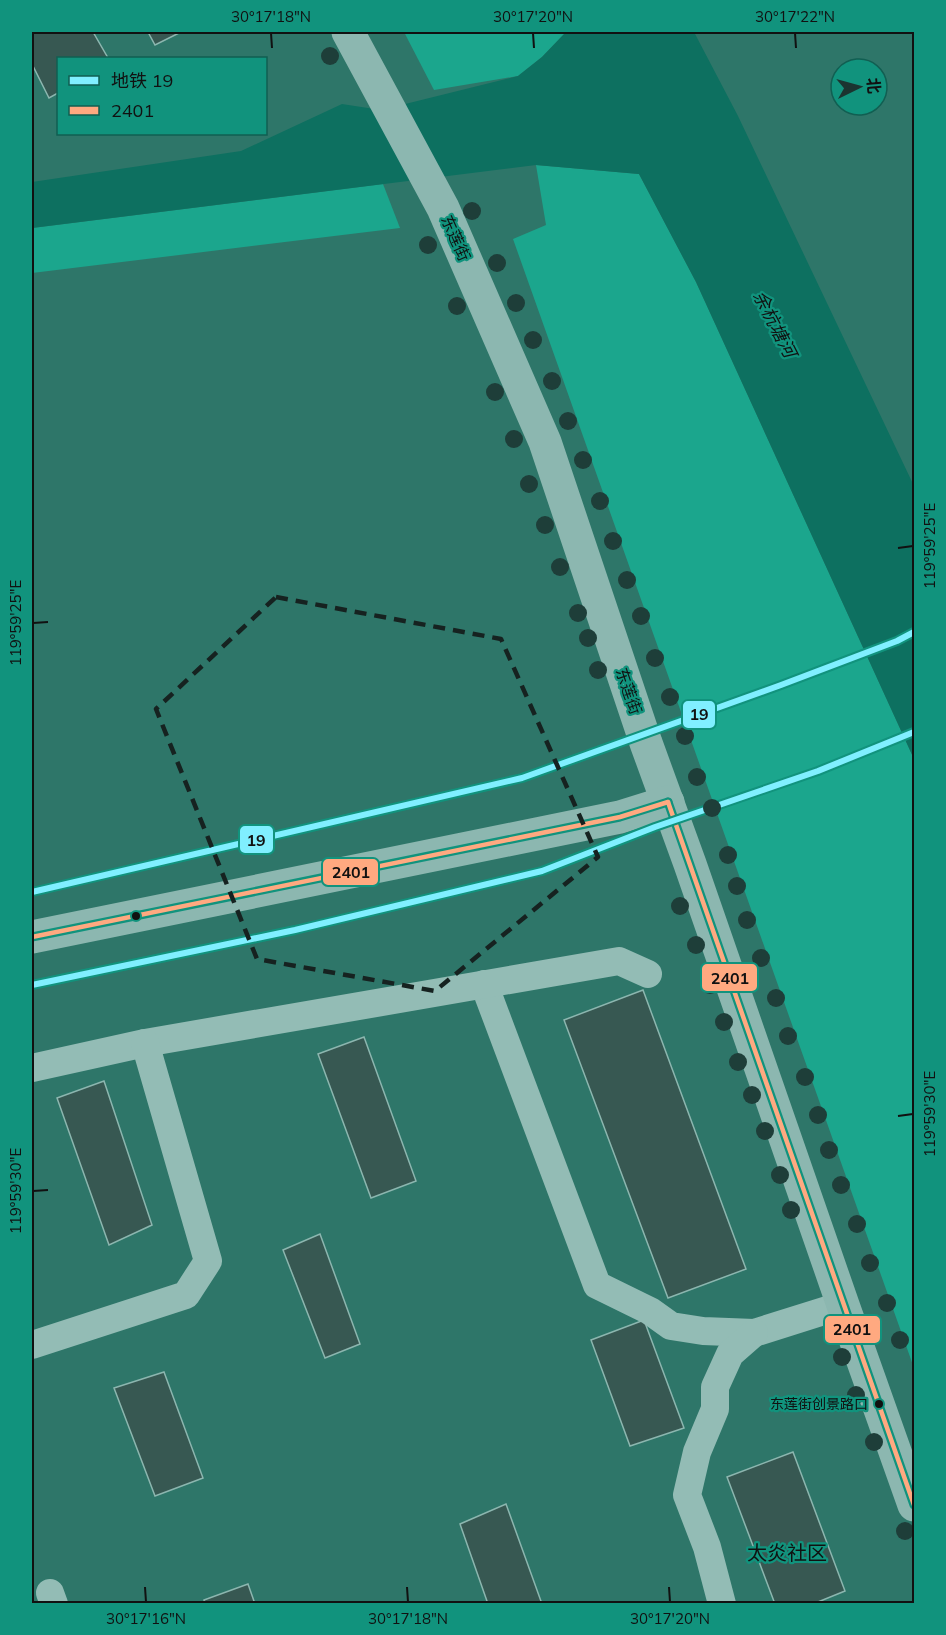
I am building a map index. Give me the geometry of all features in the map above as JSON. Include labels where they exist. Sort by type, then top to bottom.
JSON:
[{"type":"street","name":"东莲街","points":[[348,32],[443,208],[545,442],[646,743],[915,1505]]},
{"type":"street","points":[[32,937],[620,817],[668,802]]},
{"type":"street","points":[[32,1068],[145,1043],[619,961],[648,974]]},
{"type":"street","points":[[484,984],[597,1285],[650,1311],[671,1326],[703,1331],[754,1333],[843,1305]]},
{"type":"street","points":[[32,1345],[186,1295],[208,1262],[145,1043]]},
{"type":"street","points":[[722,1604],[707,1547],[687,1495],[698,1452],[715,1408],[715,1387],[730,1354],[754,1333]]},
{"type":"highlighted area","points":[[276,597],[501,639],[598,857],[435,991],[257,959],[156,709]]},
{"type":"shaded area","points":[[404,32],[566,32],[542,57],[518,76],[434,90]]},
{"type":"shaded area","points":[[536,165],[639,174],[696,282],[914,759],[914,1368],[513,239],[546,225]]},
{"type":"shaded area","points":[[383,184],[400,228],[32,273],[32,228]]},
{"type":"water","name":"余杭塘河","points":[[566,32],[694,32],[738,116],[914,486],[914,759],[696,282],[639,174],[536,165],[32,228],[32,182],[241,151],[342,104],[381,110],[518,76],[542,57]]},
{"type":"building","points":[[32,32],[93,32],[107,57],[57,57],[57,94],[49,98],[32,64]]},
{"type":"building","points":[[148,32],[181,32],[155,45]]},
{"type":"building","points":[[643,990],[746,1269],[668,1298],[564,1020]]},
{"type":"building","points":[[364,1037],[416,1181],[371,1198],[318,1054]]},
{"type":"building","points":[[104,1081],[152,1225],[109,1245],[57,1098]]},
{"type":"building","points":[[320,1234],[360,1344],[325,1358],[283,1250]]},
{"type":"building","points":[[644,1320],[684,1428],[630,1446],[591,1340]]},
{"type":"building","points":[[164,1372],[203,1478],[155,1496],[114,1388]]},
{"type":"building","points":[[793,1452],[845,1591],[813,1604],[775,1604],[727,1477]]},
{"type":"building","points":[[506,1504],[542,1604],[488,1604],[460,1524]]},
{"type":"building","points":[[248,1584],[255,1604],[205,1604],[204,1600]]},
{"type":"metro line","name":"19","points":[[32,892],[522,778],[781,685],[897,641],[914,632]]},
{"type":"metro line","name":"19","points":[[32,985],[295,930],[542,871],[655,827],[818,771],[914,732]]},
{"type":"transit line","name":"2401","points":[[668,802],[914,1505]]},
{"type":"transit line","name":"2401","points":[[32,937],[620,817],[668,802]]},
{"type":"place","name":"东莲街创景路口","points":[[879,1404]]},
{"type":"district","name":"太炎社区","points":[[787,1552]]}]
